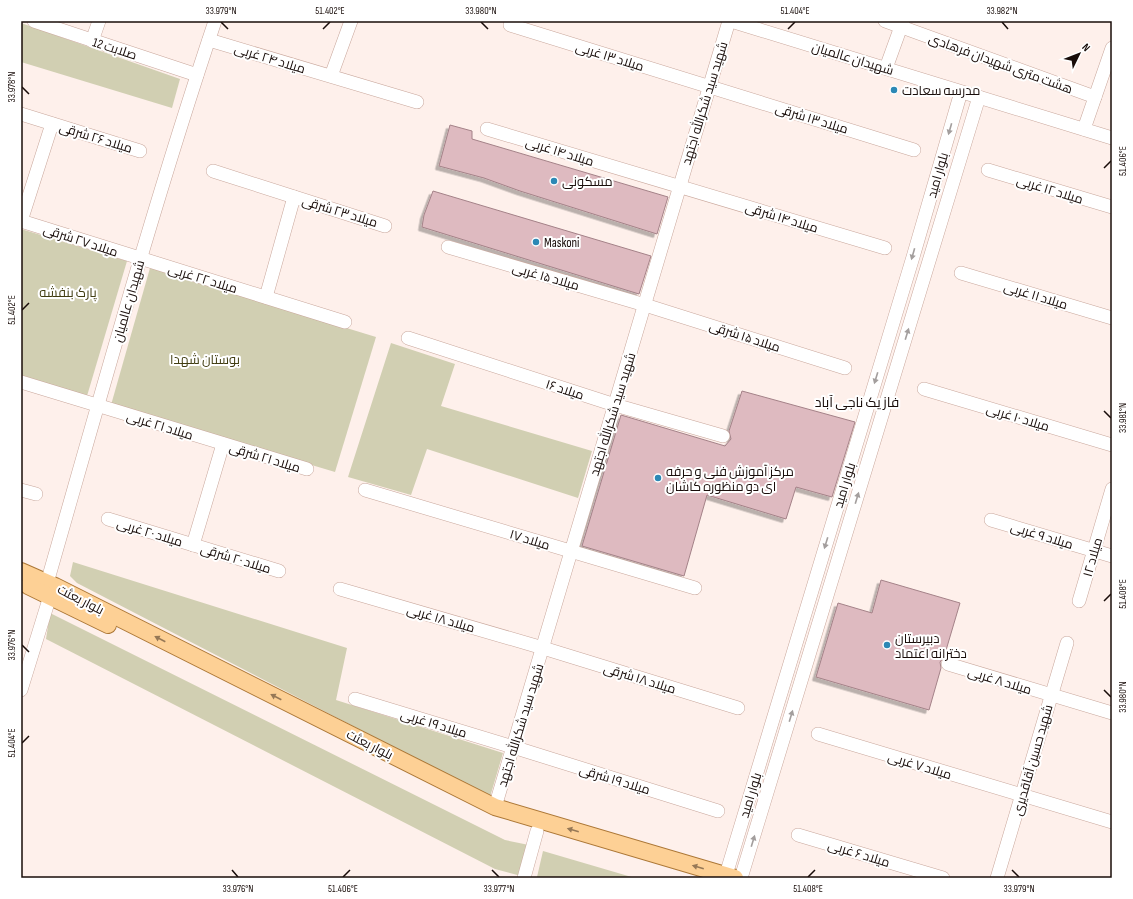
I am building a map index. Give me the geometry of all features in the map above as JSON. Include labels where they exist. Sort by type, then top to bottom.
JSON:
[{"type":"main road","name":"بلوار بعثت","points":[[21,571],[48,589],[492,818],[696,878]]},
{"type":"main road","name":"بلوار بعثت","points":[[21,583],[48,589],[495,807],[732,877]]},
{"type":"street","name":"صلابت 12","points":[[34,21],[197,75]]},
{"type":"street","points":[[92,41],[99,21]]},
{"type":"street","name":"شهیدان عالمیان","points":[[21,690],[98,406],[140,259],[215,21]]},
{"type":"street","points":[[331,76],[351,21]]},
{"type":"street","name":"شهیدان عالمیان","points":[[730,21],[1112,138]]},
{"type":"street","name":"شهید سید شکرالله اجتهد","points":[[495,807],[644,304],[730,21]]},
{"type":"street","name":"هشت متری شهیدان فرهادی","points":[[884,21],[902,24],[1095,97]]},
{"type":"street","points":[[886,68],[902,24]]},
{"type":"street","name":"میلاد ۱۳ غربی","points":[[510,25],[709,87]]},
{"type":"street","name":"میلاد ۲۴ غربی","points":[[209,40],[417,102]]},
{"type":"street","points":[[1084,129],[1112,48]]},
{"type":"street","name":"میلاد ۱۳ شرقی","points":[[709,87],[914,150]]},
{"type":"street","name":"بلوار امید","points":[[732,877],[815,581],[913,257],[961,92]]},
{"type":"street","name":"بلوار امید","points":[[732,877],[831,585],[979,97]]},
{"type":"street","name":"میلاد ۲۶ شرقی","points":[[21,114],[140,151]]},
{"type":"street","points":[[21,221],[52,124]]},
{"type":"street","name":"میلاد ۱۴ غربی","points":[[487,129],[680,186]]},
{"type":"street","name":"میلاد ۱۲ غربی","points":[[988,170],[1112,207]]},
{"type":"street","name":"میلاد ۲۳ شرقی","points":[[213,171],[385,226]]},
{"type":"street","name":"میلاد ۱۴ شرقی","points":[[680,186],[885,248]]},
{"type":"street","points":[[266,297],[294,197]]},
{"type":"street","name":"میلاد ۲۷ شرقی","points":[[21,221],[140,259]]},
{"type":"street","name":"میلاد ۱۵ غربی","points":[[448,247],[644,304]]},
{"type":"street","name":"میلاد ۲۲ غربی","points":[[140,259],[345,322]]},
{"type":"street","name":"میلاد ۱۱ غربی","points":[[961,273],[1112,318]]},
{"type":"street","name":"میلاد ۱۵ شرقی","points":[[644,304],[845,368]]},
{"type":"street","name":"میلاد ۱۶","points":[[408,338],[615,405],[723,436]]},
{"type":"street","name":"میلاد ۲۱ غربی","points":[[21,382],[223,444]]},
{"type":"street","name":"میلاد ۱۰ غربی","points":[[924,388],[1112,445]]},
{"type":"street","points":[[193,545],[223,444]]},
{"type":"street","name":"میلاد ۲۱ شرقی","points":[[223,444],[307,469]]},
{"type":"street","name":"میلاد ۱۲","points":[[1079,601],[1112,489]]},
{"type":"street","points":[[21,490],[36,494]]},
{"type":"street","name":"میلاد ۱۷","points":[[365,490],[696,588]]},
{"type":"street","points":[[834,517],[850,522]]},
{"type":"street","name":"میلاد ۲۰ غربی","points":[[108,519],[193,545]]},
{"type":"street","name":"میلاد ۹ غربی","points":[[991,520],[1112,556]]},
{"type":"street","name":"میلاد ۲۰ شرقی","points":[[193,545],[279,571]]},
{"type":"street","points":[[815,581],[831,585]]},
{"type":"street","name":"میلاد ۱۸ غربی","points":[[340,589],[543,648]]},
{"type":"street","name":"شهید حسین آقاقدیری","points":[[997,878],[1067,643]]},
{"type":"street","name":"میلاد ۱۸ شرقی","points":[[543,648],[738,708]]},
{"type":"street","name":"میلاد ۸ غربی","points":[[948,664],[1112,713]]},
{"type":"street","name":"میلاد ۱۹ غربی","points":[[355,699],[513,747]]},
{"type":"street","name":"میلاد ۷ غربی","points":[[818,734],[1112,822]]},
{"type":"street","name":"میلاد ۱۹ شرقی","points":[[513,747],[718,811]]},
{"type":"street","points":[[524,878],[537,832]]},
{"type":"street","name":"میلاد ۶ غربی","points":[[798,834],[943,878]]},
{"type":"green space","points":[[21,23],[180,79],[172,108],[21,62]]},
{"type":"green space","name":"پارک بنفشه","points":[[21,229],[127,261],[87,396],[21,375]]},
{"type":"green space","name":"بوستان شهدا","points":[[150,268],[376,337],[335,472],[111,405]]},
{"type":"green space","points":[[391,343],[455,364],[441,406],[592,451],[578,498],[427,449],[411,495],[348,477]]},
{"type":"green space","points":[[73,562],[347,648],[336,700],[503,753],[490,797],[77,583],[70,576]]},
{"type":"green space","points":[[50,613],[505,840],[529,845],[521,876],[495,869],[46,639]]},
{"type":"green space","points":[[543,851],[635,878],[537,877]]},
{"type":"building","name":"مسکونی","points":[[450,125],[472,131],[472,139],[668,197],[657,234],[520,191],[484,178],[439,166]]},
{"type":"building","name":"Maskoni","points":[[433,191],[651,256],[639,294],[422,227],[424,215]]},
{"type":"building","points":[[742,391],[855,422],[832,497],[796,487],[786,519],[707,495],[684,576],[582,546],[621,415],[725,446],[731,439],[729,431]]},
{"type":"building","name":"دبیرستان دخترانه اعتماد","points":[[881,580],[960,603],[944,657],[940,662],[941,668],[929,710],[816,677],[838,603],[872,613]]},
{"type":"place","name":"مدرسه سعادت","points":[[894,90]]},
{"type":"place","name":"مسکونی","points":[[554,181]]},
{"type":"place","name":"Maskoni","points":[[536,242]]},
{"type":"place","name":"مرکز آموزش فنی و حرفه ای دو منظوره کاشان","points":[[658,478]]},
{"type":"place","name":"دبیرستان دخترانه اعتماد","points":[[887,645]]},
{"type":"district","name":"فاز یک ناجی آباد","points":[[857,402]]}]
